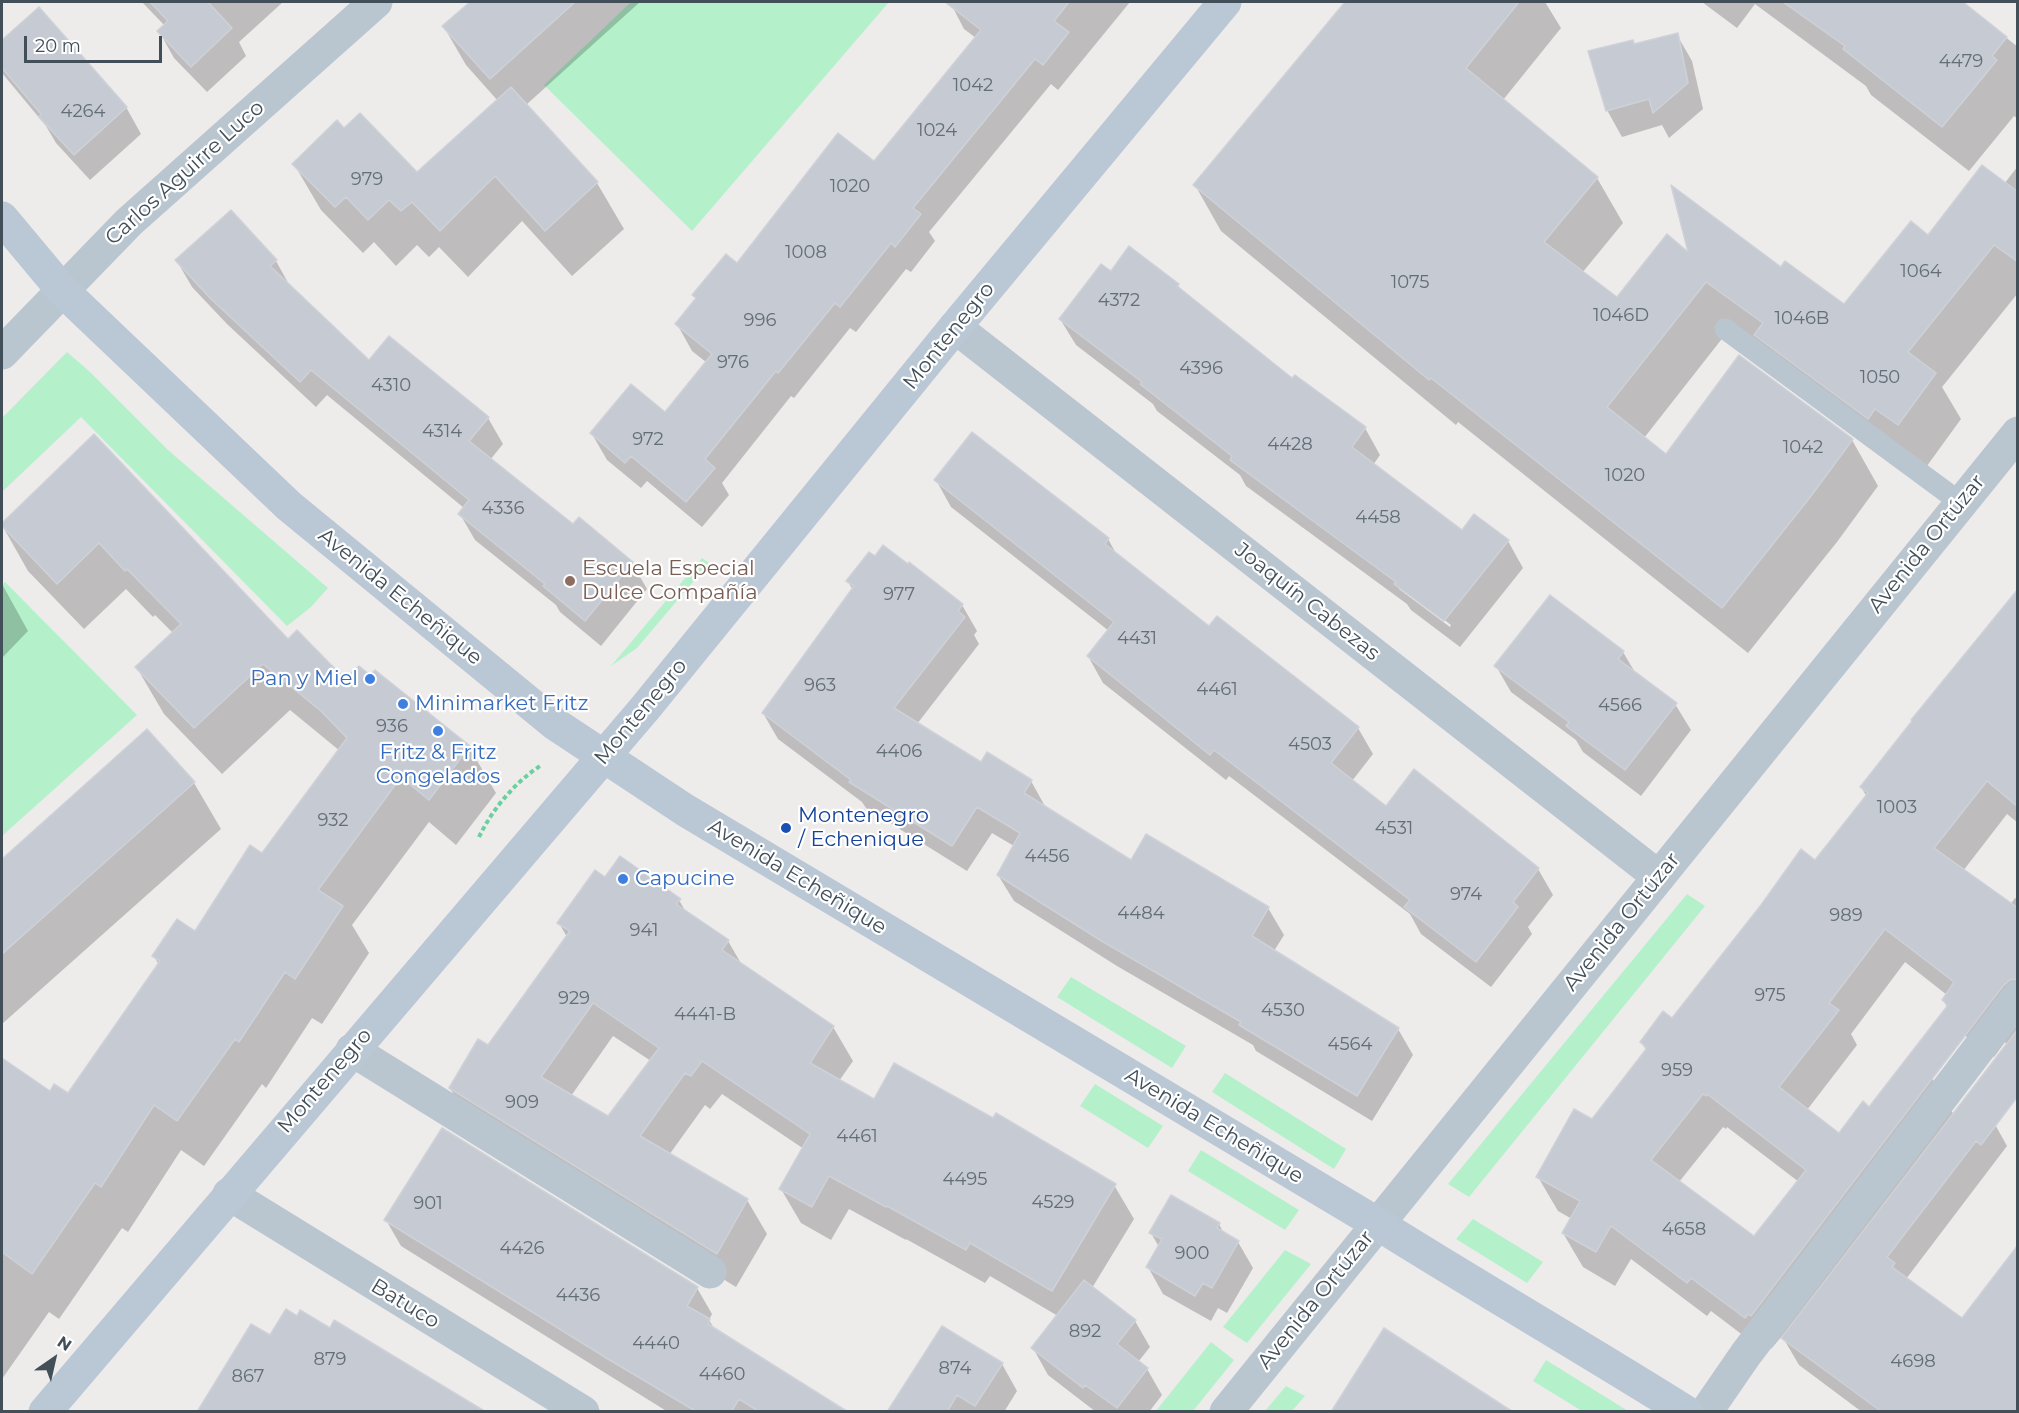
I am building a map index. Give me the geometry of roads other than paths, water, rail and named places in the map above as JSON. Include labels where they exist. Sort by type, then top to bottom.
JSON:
[{"type":"street","name":"Carlos Aguirre Luco","points":[[2,353],[129,222],[376,2]]},
{"type":"street","name":"Montenegro","points":[[45,1412],[646,707],[955,327],[1225,2]]},
{"type":"street","name":"Avenida Echeñique","points":[[2,218],[63,291],[289,506],[555,724],[685,810],[1580,1345],[1686,1412]]},
{"type":"street","name":"Joaquín Cabezas","points":[[955,327],[1659,877]]},
{"type":"street","name":"Avenida Ortúzar","points":[[1226,1412],[2018,433]]},
{"type":"street","points":[[1706,1412],[1746,1354],[2018,997]]},
{"type":"street","points":[[352,1050],[710,1272]]},
{"type":"street","name":"Batuco","points":[[229,1194],[583,1412]]},
{"type":"lane","points":[[1725,329],[1960,503]]},
{"type":"place","name":"Escuela Especial Dulce Compañía","points":[[570,581]]},
{"type":"place","name":"Pan y Miel","points":[[370,679]]},
{"type":"place","name":"Minimarket Fritz","points":[[403,704]]},
{"type":"place","name":"Fritz & Fritz Congelados","points":[[438,731]]},
{"type":"place","name":"Montenegro / Echenique","points":[[786,828]]},
{"type":"place","name":"Capucine","points":[[623,879]]}]
